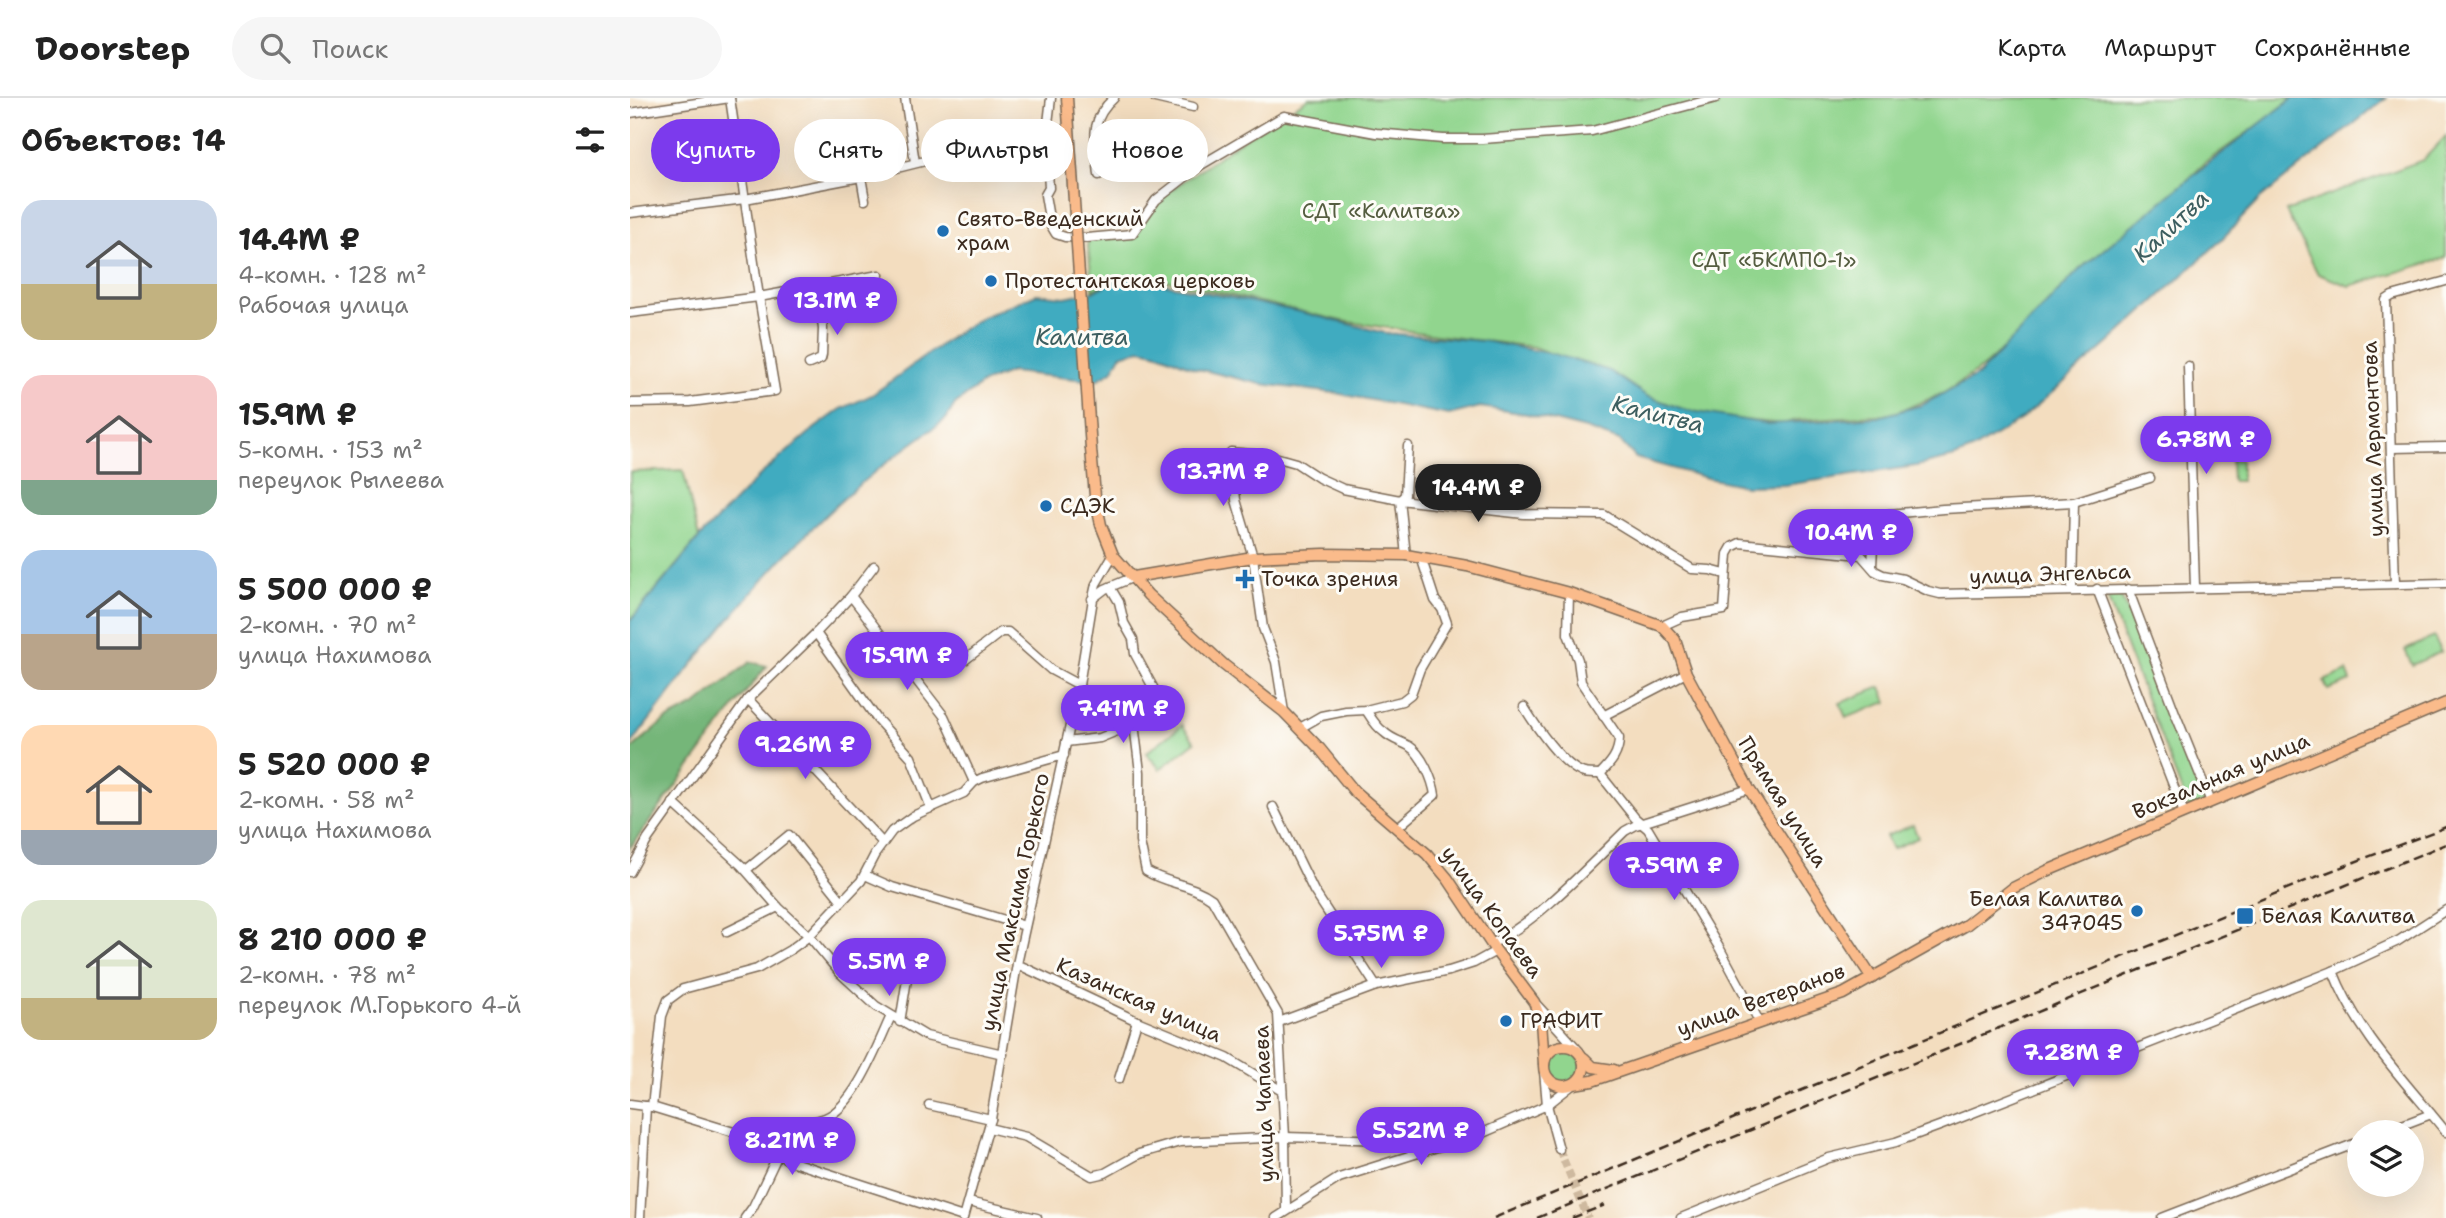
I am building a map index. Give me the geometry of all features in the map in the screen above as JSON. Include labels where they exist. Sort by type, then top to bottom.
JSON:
[{"type":"main road","points":[[1067,98],[1095,496],[1101,525],[1113,555]]},
{"type":"main road","name":"улица Копаева","points":[[1113,555],[1150,597],[1224,665],[1284,712],[1355,792],[1427,854],[1448,879],[1534,1002],[1541,1021],[1544,1068]]},
{"type":"main road","points":[[1134,577],[1253,557],[1406,555],[1467,566],[1569,593],[1662,626]]},
{"type":"main road","name":"Прямая улица","points":[[1662,626],[1675,640],[1686,673],[1749,789],[1872,978]]},
{"type":"main road","name":"Вокзальная улица","points":[[2013,888],[2047,871],[2446,703]]},
{"type":"main road","name":"улица Ветеранов","points":[[1573,1085],[1843,994],[1966,925],[2013,888]]},
{"type":"main road","points":[[1581,1054],[1584,1072],[1573,1085],[1554,1084],[1544,1068],[1549,1052],[1560,1046],[1573,1048],[1581,1054],[1593,1067],[1622,1070]]},
{"type":"street","points":[[630,113],[730,98],[775,391],[690,402],[630,403]]},
{"type":"street","points":[[905,98],[915,162]]},
{"type":"street","points":[[1051,98],[1046,140],[1049,188],[1045,195],[1050,224],[1056,233],[1065,237],[1087,238],[1132,234],[1156,200],[1184,177],[1201,164],[1284,116],[1376,133],[1443,139],[1482,139],[1592,131],[1716,98]]},
{"type":"street","points":[[1097,119],[1103,108],[1114,98]]},
{"type":"street","points":[[1155,98],[1194,107]]},
{"type":"street","points":[[907,164],[921,161]]},
{"type":"street","points":[[630,213],[745,199],[834,182]]},
{"type":"street","points":[[861,182],[864,200]]},
{"type":"street","points":[[630,313],[759,297],[879,275]]},
{"type":"street","name":"улица Лермонтова","points":[[2395,584],[2386,300],[2446,281]]},
{"type":"street","points":[[808,364],[821,359],[822,355],[823,328],[818,286]]},
{"type":"street","points":[[2188,366],[2194,587]]},
{"type":"street","points":[[1400,500],[1405,495],[1408,446]]},
{"type":"street","points":[[2390,448],[2446,447]]},
{"type":"street","points":[[1284,712],[1276,662],[1263,628],[1253,557],[1236,500],[1231,452],[1271,456],[1296,463],[1343,489],[1400,500],[1524,514],[1604,515],[1692,569],[1725,574]]},
{"type":"street","points":[[1872,566],[1874,526],[1889,514],[2074,502],[2150,478]]},
{"type":"street","points":[[1400,500],[1406,555]]},
{"type":"street","points":[[2072,589],[2074,502]]},
{"type":"street","name":"улица Энгельса","points":[[1662,626],[1682,617],[1724,610],[1728,554],[1732,547],[1740,543],[1861,555],[1875,571],[1883,575],[1903,579],[1940,594],[2072,589],[2446,583]]},
{"type":"street","name":"улица Максима Горького","points":[[963,1217],[991,1119],[1017,964],[1079,685],[1092,599],[1096,584],[1113,555]]},
{"type":"street","points":[[1300,728],[1321,716],[1346,710],[1366,710],[1402,701],[1411,694],[1420,669],[1447,623],[1445,614],[1435,600],[1421,557]]},
{"type":"street","points":[[630,872],[648,839],[748,699],[816,633],[851,596],[874,566]]},
{"type":"street","points":[[1092,599],[1110,587],[1134,577]]},
{"type":"street","points":[[1066,742],[1100,738],[1134,724],[1162,704],[1135,654],[1133,639],[1124,623],[1119,602],[1110,587]]},
{"type":"street","points":[[2097,589],[2184,813]]},
{"type":"street","points":[[2128,589],[2211,802]]},
{"type":"street","points":[[1524,707],[1541,735],[1576,769],[1585,774],[1600,774],[1611,763],[1619,749],[1619,738],[1581,682],[1578,660],[1568,634],[1569,593]]},
{"type":"street","points":[[851,596],[944,716],[974,782]]},
{"type":"street","points":[[965,660],[1001,632],[1008,632],[1051,670],[1079,685]]},
{"type":"street","points":[[816,633],[877,719],[911,757],[931,807]]},
{"type":"street","points":[[1603,716],[1686,673]]},
{"type":"street","points":[[748,699],[883,843]]},
{"type":"street","points":[[1366,710],[1381,731],[1418,754],[1434,787],[1435,795],[1397,828]]},
{"type":"street","name":"улица Чапаева","points":[[1134,724],[1140,772],[1140,842],[1146,871],[1155,877],[1199,890],[1212,899],[1278,1014],[1286,1210]]},
{"type":"street","points":[[640,1218],[649,1106],[668,1000],[683,989],[757,969],[809,936],[862,881],[892,831],[931,807],[964,793],[974,782],[1064,755]]},
{"type":"street","points":[[1600,774],[1635,818],[1648,829],[1720,949],[1760,1023]]},
{"type":"street","points":[[1279,1022],[1376,986],[1474,963],[1549,903],[1625,831],[1636,825],[1643,825],[1749,789]]},
{"type":"street","points":[[673,803],[746,870],[778,907],[809,936],[840,974],[891,1016],[926,1036],[1003,1054]]},
{"type":"street","points":[[1273,807],[1314,891],[1376,986]]},
{"type":"street","points":[[746,870],[789,835],[842,901]]},
{"type":"street","points":[[865,874],[892,887],[1025,926]]},
{"type":"street","points":[[727,932],[778,907]]},
{"type":"street","points":[[1681,1218],[1829,1158],[1896,1142],[1942,1125],[2333,971],[2398,941],[2446,910]]},
{"type":"street","name":"Казанская улица","points":[[1017,964],[1138,1021],[1227,1058],[1282,1091]]},
{"type":"street","points":[[2333,971],[2344,998],[2374,1044],[2446,1132]]},
{"type":"street","points":[[900,1022],[906,979]]},
{"type":"street","points":[[1534,1002],[1581,1054]]},
{"type":"street","points":[[745,1218],[753,1208],[792,1125],[825,1118],[847,1101],[891,1016]]},
{"type":"street","points":[[1119,1079],[1138,1021]]},
{"type":"street","points":[[1544,1068],[1547,1105],[1559,1149]]},
{"type":"street","points":[[1276,1218],[1339,1178],[1485,1132],[1547,1105],[1573,1085]]},
{"type":"street","points":[[630,1104],[649,1106],[750,1137],[790,1161],[963,1217]]},
{"type":"street","points":[[929,1105],[991,1119]]},
{"type":"street","points":[[2415,1120],[2431,1114]]},
{"type":"street","points":[[989,1128],[1026,1137],[1092,1176],[1105,1172],[1139,1153],[1171,1144],[1285,1137],[1389,1140]]},
{"type":"street","points":[[2162,1218],[2347,1147]]},
{"type":"street","points":[[968,1202],[1037,1218]]},
{"type":"green space","name":"СДТ «БКМПО-1»","points":[[1309,98],[2297,98],[2206,162],[2158,209],[1984,366],[1944,393],[1892,414],[1796,420],[1784,424],[1733,419],[1671,407],[1625,388],[1574,362],[1533,347],[1342,321],[1169,281],[1131,277],[1106,283],[1093,290],[1087,238],[1132,234],[1154,202],[1182,182],[1208,182],[1208,164]]},
{"type":"green space","points":[[2446,136],[2446,258],[2349,286],[2318,274],[2286,211],[2423,160]]},
{"type":"green space","points":[[874,280],[880,316],[831,324],[825,289]]},
{"type":"green space","points":[[2231,460],[2241,460],[2241,481],[2232,481]]},
{"type":"green space","points":[[683,470],[699,538],[630,621],[630,472]]},
{"type":"green space","points":[[2106,594],[2120,594],[2205,803],[2189,810]]},
{"type":"green space","points":[[2434,637],[2441,652],[2412,665],[2405,650]]},
{"type":"green space","points":[[750,662],[767,666],[630,848],[630,750],[664,721],[696,705]]},
{"type":"green space","points":[[2347,671],[2351,681],[2328,690],[2324,681]]},
{"type":"green space","points":[[1881,687],[1887,702],[1846,718],[1840,703]]},
{"type":"green space","points":[[1182,725],[1195,742],[1160,769],[1146,753]]},
{"type":"green space","points":[[1913,825],[1918,838],[1892,849],[1886,836]]},
{"type":"green space","points":[[1565,1050],[1576,1055],[1581,1066],[1576,1077],[1565,1082],[1554,1077],[1549,1066],[1554,1055]]},
{"type":"water","name":"Калитва","points":[[2293,98],[2386,98],[2260,199],[2218,243],[2023,418],[1972,450],[1955,457],[1916,466],[1785,485],[1746,486],[1636,458],[1620,441],[1527,414],[1480,407],[1449,415],[1335,393],[1261,384],[1194,368],[1159,353],[1141,349],[1121,355],[1112,371],[1095,381],[1011,372],[983,383],[955,404],[946,419],[875,471],[822,519],[735,612],[630,746],[630,621],[699,538],[759,476],[841,409],[872,395],[958,332],[983,317],[1036,294],[1065,297],[1094,291],[1120,278],[1135,278],[1301,312],[1385,333],[1484,341],[1554,354],[1610,371],[1647,396],[1686,410],[1768,424],[1878,417],[1922,405],[1978,375],[2080,269]]},
{"type":"tunnel","points":[[1559,1149],[1588,1218]]},
{"type":"railway","points":[[1494,1218],[2313,878],[2446,827]]},
{"type":"railway","points":[[1537,1218],[2446,844]]},
{"type":"railway","points":[[1572,1218],[1605,1205]]},
{"type":"place","name":"Свято-Введенский храм","points":[[943,231]]},
{"type":"place","name":"Протестантская церковь","points":[[991,281]]},
{"type":"place","name":"СДЭК","points":[[1046,506]]},
{"type":"place","name":"Точка зрения","points":[[1245,579]]},
{"type":"place","name":"Белая Калитва 347045","points":[[2137,911]]},
{"type":"place","name":"Белая Калитва","points":[[2245,916]]},
{"type":"place","name":"ГРАФИТ","points":[[1506,1021]]},
{"type":"park label","name":"СДТ «Калитва»","points":[[1381,211]]}]
